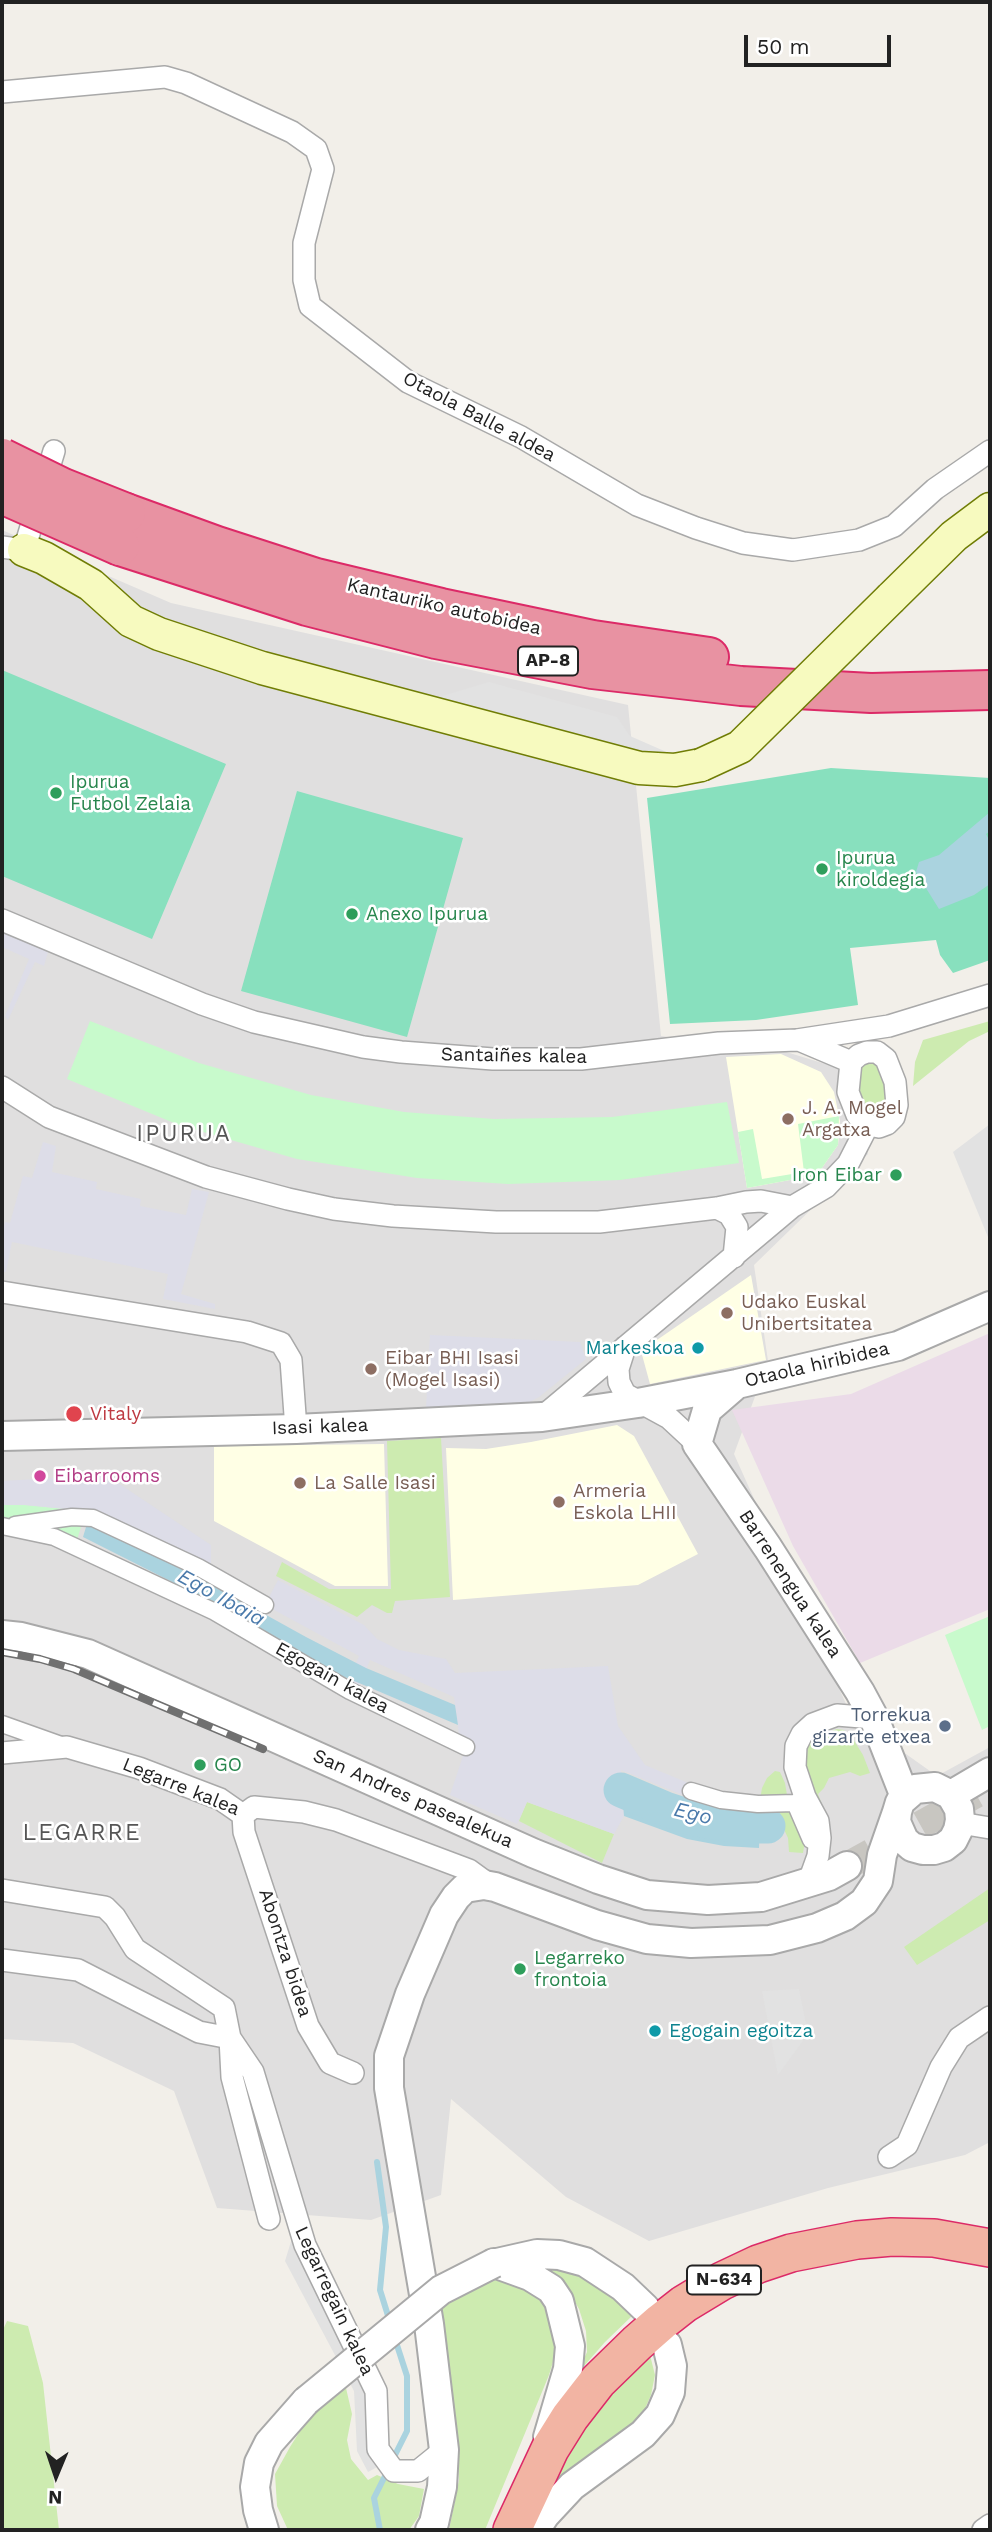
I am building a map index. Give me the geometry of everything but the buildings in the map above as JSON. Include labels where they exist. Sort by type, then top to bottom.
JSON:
[{"type":"highway","name":"Kantauriko autobidea","points":[[2,458],[63,488],[122,529],[307,606],[436,639],[593,669],[741,686],[870,693],[990,690]]},
{"type":"highway","name":"Kantauriko autobidea","points":[[2,494],[122,529],[217,547],[316,578],[593,640],[742,662],[874,668],[990,665]]},
{"type":"highway","name":"N-634","points":[[512,2530],[537,2474],[570,2417],[617,2361],[684,2304],[722,2281],[758,2264],[791,2253],[857,2240],[934,2238],[990,2248]]},
{"type":"main road","points":[[13,548],[44,558],[91,585],[131,621],[159,634],[262,668],[639,768],[676,769],[701,765],[740,747],[954,536],[990,509]]},
{"type":"street","name":"Otaola Balle aldea","points":[[2,92],[165,77],[186,83],[292,132],[316,149],[323,169],[304,243],[303,280],[310,306],[408,382],[521,437],[637,505],[696,528],[743,543],[793,550],[859,540],[894,526],[935,489],[990,451]]},
{"type":"street","points":[[13,548],[54,451]]},
{"type":"street","name":"Santaiñes kalea","points":[[2,920],[202,1004],[254,1022],[375,1049],[493,1059],[581,1059],[719,1043],[797,1040],[889,1026],[990,995]]},
{"type":"street","points":[[874,1052],[877,1040],[889,1026]]},
{"type":"street","points":[[797,1040],[851,1062]]},
{"type":"street","points":[[874,1052],[886,1059],[891,1067],[897,1105],[894,1117],[887,1124],[878,1127],[868,1125],[857,1115],[851,1102],[848,1081],[851,1062],[859,1055],[874,1052]]},
{"type":"street","points":[[2,1087],[49,1117],[206,1177],[334,1209],[488,1222],[599,1222],[761,1201],[792,1207]]},
{"type":"street","points":[[541,1417],[792,1207],[826,1187],[848,1164],[868,1125]]},
{"type":"street","points":[[717,1208],[729,1214],[737,1227],[734,1257]]},
{"type":"street","points":[[2,1292],[247,1332],[281,1343],[291,1360],[296,1429]]},
{"type":"street","name":"Otaola hiribidea","points":[[638,1403],[737,1384],[898,1346],[990,1306]]},
{"type":"street","points":[[625,1348],[618,1369],[619,1382],[625,1394],[669,1418],[697,1444],[707,1410],[737,1384]]},
{"type":"street","name":"Isasi kalea","points":[[2,1436],[296,1429],[541,1417],[638,1403]]},
{"type":"street","name":"Barrenengua kalea","points":[[697,1444],[782,1568],[874,1718],[901,1804]]},
{"type":"street","name":"Egogain kalea","points":[[4,1526],[72,1517],[93,1518],[198,1567],[265,1605]]},
{"type":"street","name":"Egogain kalea","points":[[4,1526],[54,1537],[215,1612],[350,1691],[466,1747]]},
{"type":"street","name":"San Andres pasealekua","points":[[2,1635],[22,1637],[88,1654],[533,1853],[647,1895],[736,1900],[761,1896],[813,1859],[828,1876],[847,1866]]},
{"type":"street","points":[[813,1859],[817,1821],[800,1800],[795,1767],[796,1746],[802,1734],[813,1724],[837,1715],[874,1718]]},
{"type":"street","points":[[2,1724],[67,1746]]},
{"type":"street","name":"Legarre kalea","points":[[2,1753],[67,1746],[139,1768],[220,1799],[243,1815],[254,1807],[304,1812],[336,1820],[469,1870],[491,1886]]},
{"type":"street","points":[[951,1795],[990,1772]]},
{"type":"street","points":[[430,2530],[442,2487],[444,2450],[429,2325],[388,2088],[389,2056],[410,1994],[444,1915],[453,1901],[465,1888],[491,1886],[597,1925],[647,1939],[691,1943],[770,1940],[817,1928],[845,1916],[864,1902],[878,1881],[882,1855],[901,1804],[915,1789],[925,1787],[935,1787],[951,1795],[959,1809],[960,1824],[953,1840],[944,1847],[930,1850],[878,1881]]},
{"type":"street","points":[[691,1791],[721,1800],[758,1804],[800,1800]]},
{"type":"street","points":[[901,1804],[899,1832],[904,1840],[912,1847],[930,1850]]},
{"type":"street","name":"Abontza bidea","points":[[243,1815],[244,1832],[308,2026],[330,2063],[353,2073]]},
{"type":"street","points":[[960,1824],[990,1828]]},
{"type":"street","points":[[436,1858],[448,1879],[453,1901]]},
{"type":"street","name":"Legarregain kalea","points":[[2,1890],[105,1907],[115,1917],[135,1950],[224,2008],[230,2038],[253,2072],[305,2245],[376,2391],[378,2449],[394,2470],[418,2471],[444,2450]]},
{"type":"street","points":[[2,1960],[78,1970],[199,2032],[230,2038],[232,2077],[269,2219]]},
{"type":"street","points":[[889,2157],[907,2145],[941,2067],[959,2038],[990,2017]]},
{"type":"street","points":[[264,2530],[255,2487],[259,2463],[269,2443],[306,2402],[442,2290],[494,2263],[537,2254],[559,2255],[585,2262],[623,2287],[645,2308]]},
{"type":"street","points":[[494,2263],[524,2272],[551,2289],[559,2301],[566,2327],[568,2369],[537,2474]]},
{"type":"street","points":[[535,2530],[572,2486],[643,2434],[660,2416],[670,2392],[672,2366],[667,2344]]},
{"type":"street","points":[[983,2530],[990,2525]]},
{"type":"shaded area","points":[[2,530],[171,603],[628,705],[661,1036],[719,1043],[760,1044],[842,1069],[868,1154],[754,1265],[768,1361],[734,1454],[851,1715],[937,1776],[990,1747],[990,2142],[965,2155],[828,2188],[649,2241],[566,2197],[451,2099],[441,2195],[371,2220],[217,2208],[174,2091],[73,2043],[2,2039]]},
{"type":"shaded area","points":[[489,682],[617,717],[630,736],[671,754],[627,750],[439,697]]},
{"type":"shaded area","points":[[2,920],[51,941],[44,966],[35,962],[8,1020],[5,1016],[29,959],[2,947]]},
{"type":"shaded area","name":"J. A. Mogel Argatxa","points":[[781,1054],[821,1072],[834,1092],[840,1121],[838,1145],[817,1175],[747,1188],[726,1057]]},
{"type":"shaded area","points":[[990,1124],[990,1242],[953,1152]]},
{"type":"shaded area","points":[[43,1142],[56,1146],[52,1172],[97,1182],[96,1189],[141,1199],[140,1206],[186,1215],[192,1189],[209,1192],[181,1294],[215,1304],[215,1309],[163,1299],[168,1274],[12,1242],[6,1272],[2,1272],[2,1235],[5,1222],[10,1223],[23,1176],[32,1178]]},
{"type":"shaded area","name":"Udako Euskal Unibertsitatea","points":[[751,1275],[766,1360],[650,1384],[641,1351]]},
{"type":"shaded area","points":[[990,1333],[990,1609],[860,1663],[793,1546],[732,1410],[851,1394]]},
{"type":"shaded area","points":[[430,1335],[580,1342],[586,1359],[528,1403],[426,1408]]},
{"type":"shaded area","name":"Armeria Eskola LHII","points":[[617,1425],[634,1436],[698,1554],[638,1585],[453,1600],[446,1448],[486,1449]]},
{"type":"shaded area","name":"La Salle Isasi","points":[[384,1444],[388,1586],[335,1586],[214,1521],[214,1446]]},
{"type":"shaded area","points":[[106,1475],[211,1545],[211,1575],[86,1511],[2,1505],[2,1481]]},
{"type":"shaded area","points":[[278,1580],[364,1625],[377,1639],[399,1650],[446,1659],[455,1673],[608,1666],[618,1726],[645,1765],[693,1785],[688,1797],[621,1770],[624,1816],[614,1834],[527,1802],[517,1824],[450,1795],[468,1741],[459,1735],[454,1697],[370,1660],[356,1694],[346,1686],[359,1656],[265,1605]]},
{"type":"shaded area","points":[[799,1989],[808,2034],[778,2075],[762,1991]]},
{"type":"shaded area","points":[[293,2235],[370,2392],[379,2466],[368,2472],[357,2451],[354,2391],[285,2261]]},
{"type":"green space","points":[[2,670],[226,764],[152,939],[2,876]]},
{"type":"green space","name":"Ipurua kiroldegia","points":[[831,768],[990,778],[990,960],[953,973],[940,955],[936,940],[850,948],[858,1005],[756,1020],[670,1024],[647,798]]},
{"type":"green space","name":"Anexo Ipurua","points":[[297,791],[463,838],[407,1037],[241,991]]},
{"type":"green space","points":[[90,1021],[199,1063],[311,1095],[404,1112],[494,1119],[612,1117],[727,1102],[739,1163],[620,1180],[508,1184],[417,1178],[297,1159],[179,1125],[67,1079]]},
{"type":"green space","points":[[990,1021],[990,1031],[969,1041],[913,1086],[915,1062],[923,1040]]},
{"type":"green space","points":[[875,1061],[888,1087],[886,1110],[874,1115],[866,1112],[859,1097],[858,1073],[862,1064]]},
{"type":"green space","points":[[839,1116],[838,1145],[817,1175],[747,1188],[738,1132],[753,1129],[762,1179],[804,1172],[798,1124]]},
{"type":"green space","points":[[441,1438],[450,1597],[395,1601],[392,1613],[372,1605],[357,1617],[276,1576],[282,1562],[329,1589],[391,1589],[387,1441]]},
{"type":"green space","points":[[2,1505],[86,1511],[76,1543],[21,1534],[2,1536]]},
{"type":"green space","points":[[990,1616],[990,1726],[982,1730],[945,1635]]},
{"type":"green space","points":[[837,1729],[844,1730],[853,1739],[870,1773],[860,1776],[850,1772],[829,1778],[818,1794],[821,1807],[807,1778],[806,1750],[818,1736]]},
{"type":"green space","points":[[775,1771],[780,1772],[787,1795],[803,1829],[803,1853],[789,1852],[788,1838],[775,1810],[760,1800],[767,1778]]},
{"type":"green space","points":[[527,1802],[614,1834],[602,1863],[519,1821]]},
{"type":"green space","points":[[990,1888],[990,1920],[917,1965],[904,1947]]},
{"type":"green space","points":[[535,2264],[566,2268],[599,2281],[623,2303],[632,2316],[577,2374],[587,2352],[586,2331],[579,2309],[567,2288]]},
{"type":"green space","points":[[488,2280],[513,2281],[531,2289],[547,2305],[557,2349],[549,2375],[485,2530],[449,2530],[459,2480],[455,2416],[436,2312],[464,2291]]},
{"type":"green space","points":[[7,2321],[28,2326],[43,2383],[59,2530],[2,2530],[2,2332]]},
{"type":"green space","points":[[650,2355],[655,2375],[651,2395],[641,2418],[537,2502],[587,2417]]},
{"type":"green space","points":[[346,2388],[352,2414],[347,2440],[351,2459],[368,2480],[377,2475],[398,2484],[424,2489],[419,2516],[409,2530],[288,2530],[277,2506],[275,2474],[290,2447],[307,2420]]},
{"type":"water","points":[[990,812],[990,831],[986,834],[990,842],[990,884],[974,895],[939,909],[916,872],[919,862],[939,855]]},
{"type":"water","name":"Ego Ibaia","points":[[89,1517],[366,1668],[455,1705],[458,1725],[333,1672],[208,1600],[83,1537]]},
{"type":"water","points":[[621,1781],[678,1806],[727,1817],[760,1820],[759,1848],[724,1846],[687,1839],[624,1816]]},
{"type":"waterway","name":"Ego","points":[[621,1790],[696,1819],[740,1826],[768,1826]]},
{"type":"waterway","points":[[377,2162],[386,2227],[380,2290],[390,2322]]},
{"type":"waterway","points":[[395,2339],[407,2376],[407,2431],[395,2455]]},
{"type":"waterway","points":[[380,2530],[374,2498],[385,2476]]},
{"type":"tunnel","points":[[847,1866],[976,1794]]},
{"type":"railway","points":[[2,1652],[74,1669],[263,1749]]},
{"type":"place","name":"Ipurua Futbol Zelaia","points":[[56,793]]},
{"type":"place","name":"Ipurua kiroldegia","points":[[822,869]]},
{"type":"place","name":"Anexo Ipurua","points":[[352,914]]},
{"type":"place","name":"J. A. Mogel Argatxa","points":[[788,1119]]},
{"type":"place","name":"Iron Eibar","points":[[896,1175]]},
{"type":"place","name":"Udako Euskal Unibertsitatea","points":[[727,1313]]},
{"type":"place","name":"Markeskoa","points":[[698,1348]]},
{"type":"place","name":"Eibar BHI Isasi (Mogel Isasi)","points":[[371,1369]]},
{"type":"place","name":"Vitaly","points":[[74,1414]]},
{"type":"place","name":"Eibarrooms","points":[[40,1476]]},
{"type":"place","name":"La Salle Isasi","points":[[300,1483]]},
{"type":"place","name":"Armeria Eskola LHII","points":[[559,1502]]},
{"type":"place","name":"Torrekua gizarte etxea","points":[[945,1726]]},
{"type":"place","name":"GO","points":[[200,1765]]},
{"type":"place","name":"Legarreko frontoia","points":[[520,1969]]},
{"type":"place","name":"Egogain egoitza","points":[[655,2031]]},
{"type":"district","name":"IPURUA","points":[[184,1134]]},
{"type":"district","name":"LEGARRE","points":[[82,1833]]}]
